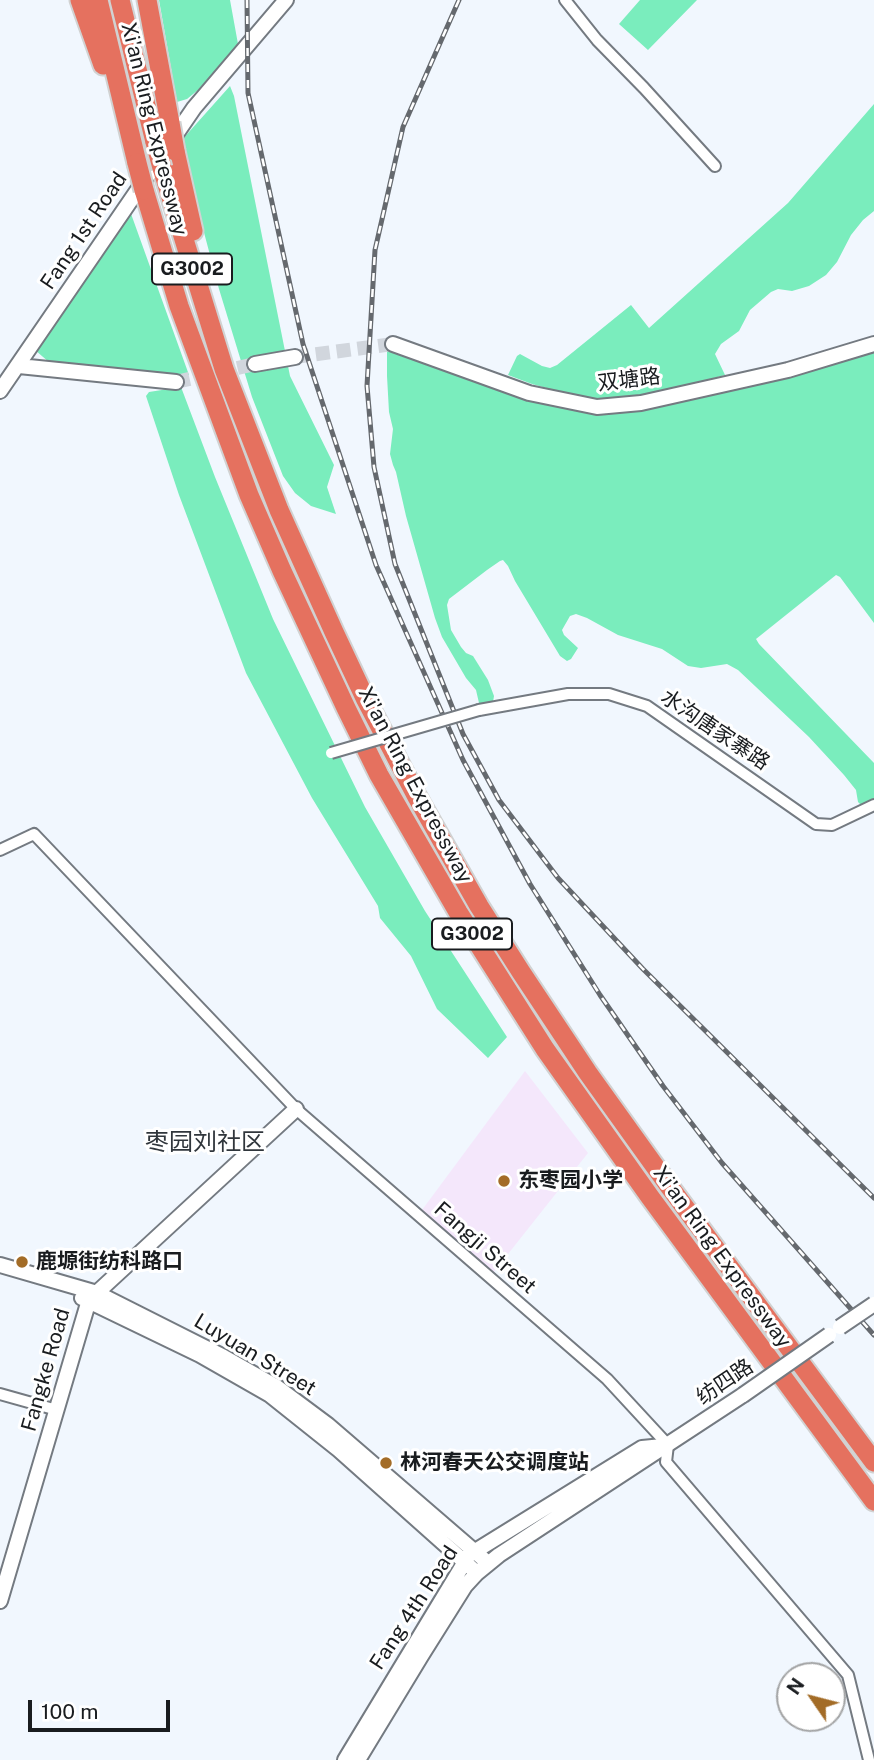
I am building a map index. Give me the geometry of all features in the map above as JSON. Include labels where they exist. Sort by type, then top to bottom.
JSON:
[{"type":"highway","points":[[80,0],[135,154]]},
{"type":"highway","name":"Xi'an Ring Expressway","points":[[98,0],[144,190],[179,306],[249,495],[292,595],[379,775],[458,912],[545,1049],[658,1209],[874,1501]]},
{"type":"highway","name":"Xi'an Ring Expressway","points":[[120,0],[162,168],[224,369],[279,510],[395,757],[479,906],[588,1073],[874,1462]]},
{"type":"highway","points":[[147,0],[175,151],[224,369]]},
{"type":"street","name":"Fang 1st Road","points":[[0,391],[194,108],[286,0]]},
{"type":"street","points":[[565,0],[597,40],[715,166]]},
{"type":"street","name":"双塘路","points":[[393,344],[529,393],[597,407],[641,403],[775,373],[874,344]]},
{"type":"street","points":[[255,364],[295,357]]},
{"type":"street","points":[[19,366],[176,382]]},
{"type":"street","name":"水沟唐家寨路","points":[[331,753],[479,710],[568,694],[609,694],[647,706],[816,824],[832,825],[874,806]]},
{"type":"street","name":"Fangji Street","points":[[0,850],[34,834],[296,1109],[607,1379],[667,1446],[666,1462],[848,1675],[869,1760]]},
{"type":"street","name":"Fangke Road","points":[[0,1601],[93,1296],[296,1109]]},
{"type":"street","name":"Luyuan Street","points":[[0,1265],[93,1296],[270,1395],[482,1568]]},
{"type":"street","name":"Luyuan Street","points":[[0,1275],[93,1296]]},
{"type":"street","name":"纺四路","points":[[667,1446],[874,1304]]},
{"type":"street","points":[[0,1394],[57,1410]]},
{"type":"street","name":"Fang 4th Road","points":[[345,1760],[469,1557],[642,1448],[667,1446]]},
{"type":"street","name":"Fang 4th Road","points":[[358,1760],[465,1586],[482,1568],[667,1446]]},
{"type":"shaded area","name":"东枣园小学","points":[[525,1071],[588,1153],[493,1273],[422,1210]]},
{"type":"green space","points":[[159,0],[230,0],[238,44],[198,90],[187,99],[177,102]]},
{"type":"green space","points":[[640,0],[697,0],[648,50],[619,24]]},
{"type":"green space","points":[[230,86],[290,376],[334,465],[327,487],[336,514],[311,506],[295,493],[283,476],[252,397],[219,289],[180,142]]},
{"type":"green space","points":[[874,104],[874,211],[851,235],[837,262],[826,275],[809,286],[792,291],[778,289],[771,292],[750,310],[739,331],[721,344],[715,354],[725,375],[647,396],[616,400],[583,398],[508,375],[520,354],[542,366],[550,368],[557,365],[631,305],[649,328],[788,203]]},
{"type":"green space","points":[[130,211],[189,375],[179,378],[50,363],[35,350]]},
{"type":"green space","points":[[874,344],[874,623],[836,575],[756,639],[874,763],[874,801],[862,806],[858,802],[856,790],[809,737],[738,670],[727,664],[701,668],[688,666],[662,649],[618,635],[576,614],[570,616],[562,630],[578,648],[567,661],[560,656],[503,560],[449,599],[447,605],[451,630],[466,653],[473,656],[488,680],[494,696],[493,702],[488,706],[479,703],[476,690],[442,637],[435,618],[390,454],[393,429],[389,412],[387,345],[581,410]]},
{"type":"green space","points":[[181,387],[273,619],[365,807],[425,911],[507,1037],[488,1058],[437,1009],[411,956],[380,918],[378,906],[312,798],[246,673],[179,495],[146,396],[149,392]]},
{"type":"tunnel","points":[[295,357],[393,344]]},
{"type":"tunnel","points":[[176,382],[255,364]]},
{"type":"railway","points":[[247,0],[248,93],[303,344],[376,565],[463,760],[530,884],[600,995],[663,1086],[722,1163],[874,1335]]},
{"type":"railway","points":[[459,0],[403,127],[375,250],[367,386],[374,467],[395,564],[463,734],[499,800],[558,878],[643,969],[874,1198]]},
{"type":"place","name":"东枣园小学","points":[[504,1181]]},
{"type":"place","name":"鹿塬街纺科路口","points":[[22,1262]]},
{"type":"place","name":"林河春天公交调度站","points":[[386,1463]]},
{"type":"district","name":"枣园刘社区","points":[[205,1143]]}]
